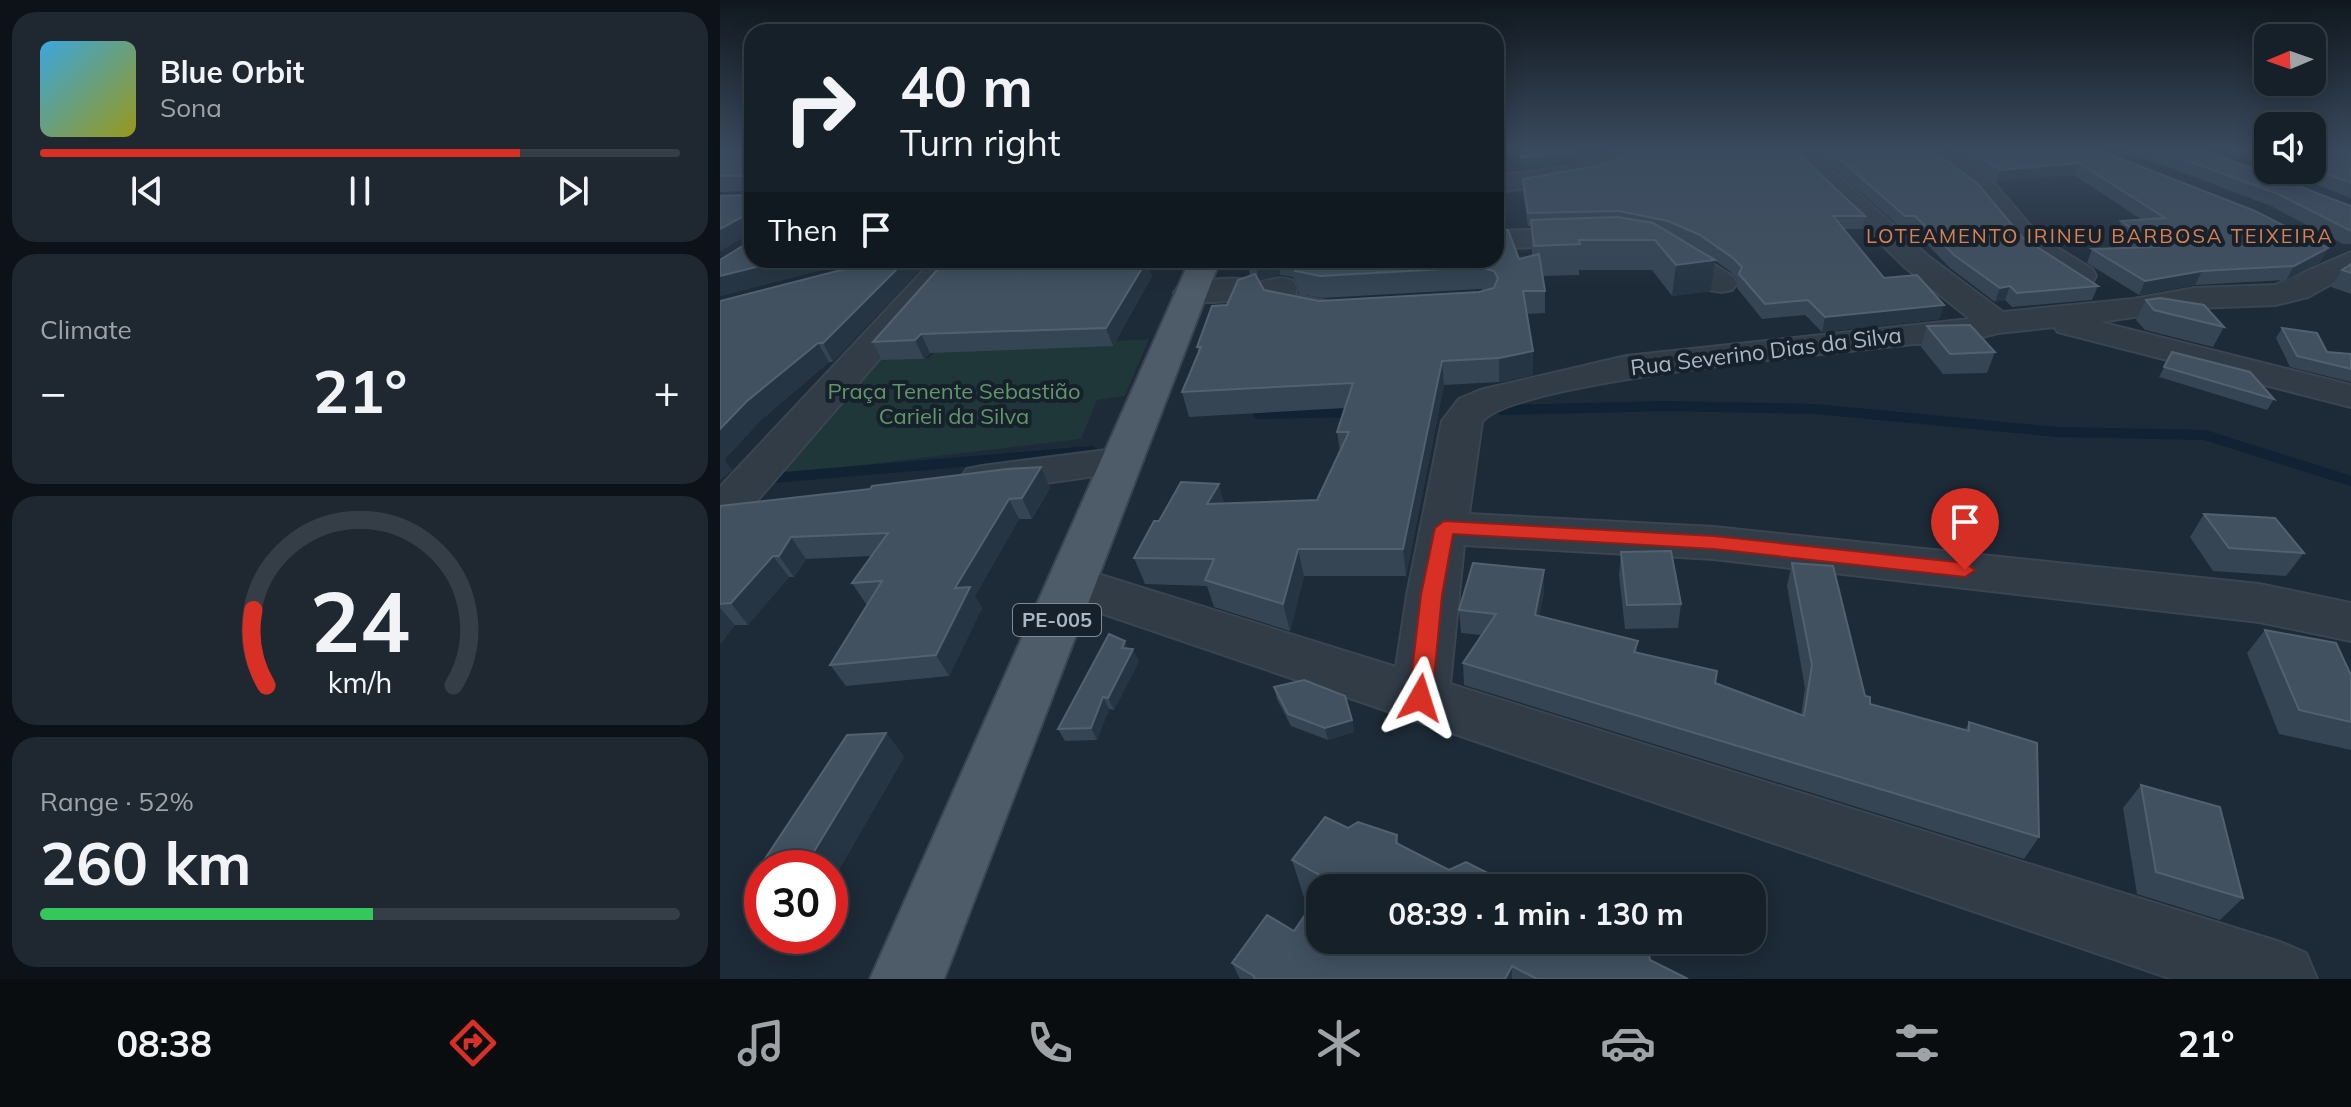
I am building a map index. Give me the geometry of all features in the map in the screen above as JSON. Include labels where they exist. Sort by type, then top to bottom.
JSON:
[{"type":"main road","name":"PE-005","points":[[907,979],[1197,277]]},
{"type":"street","points":[[1844,195],[1917,262],[1996,323]]},
{"type":"street","points":[[1990,195],[2030,243],[2133,309]]},
{"type":"street","points":[[1504,253],[1627,237],[1665,245],[1721,283]]},
{"type":"street","name":"Rua Severino Dias da Silva","points":[[1420,698],[1432,595],[1462,421],[1473,407],[1494,398],[1626,367],[1913,334],[1959,333],[1996,323],[2133,309],[2195,298],[2275,295],[2297,290],[2342,258]]},
{"type":"street","points":[[722,512],[943,268]]},
{"type":"street","points":[[1197,277],[1274,282],[1281,303],[1289,306],[1323,311],[1353,310]]},
{"type":"street","points":[[2043,318],[2351,396]]},
{"type":"street","points":[[939,484],[1122,461]]},
{"type":"street","points":[[722,512],[786,503]]},
{"type":"street","points":[[1444,528],[1745,546],[2259,603],[2351,622]]},
{"type":"street","points":[[1072,584],[2280,979]]},
{"type":"green space","name":"Praça Tenente Sebastião Carieli da Silva","points":[[1149,339],[1125,396],[1097,400],[1081,439],[769,476],[871,361],[929,358],[934,353]]},
{"type":"building","points":[[744,195],[744,218],[720,229],[720,196]]},
{"type":"building","points":[[1525,195],[1842,195],[1865,216],[1833,216],[1884,278],[1917,275],[1944,305],[1825,317],[1808,300],[1765,304],[1739,274],[1742,267],[1733,258],[1700,235],[1668,221],[1619,211],[1528,213]]},
{"type":"building","points":[[1881,195],[1987,195],[2023,238],[2098,286],[2017,293],[2010,286],[2000,288],[1954,255],[1915,216],[1905,216]]},
{"type":"building","points":[[2129,195],[2213,195],[2255,211],[2328,248],[2294,266],[2202,271],[2145,281],[2092,249],[2158,247],[2121,221],[2165,218]]},
{"type":"building","points":[[2279,195],[2321,195],[2351,206],[2351,231]]},
{"type":"building","points":[[1617,217],[1653,223],[1715,260],[1676,265],[1655,240],[1579,240],[1580,244],[1534,246],[1531,220]]},
{"type":"building","points":[[1504,230],[1508,230],[1519,259],[1539,254],[1545,291],[1523,291],[1533,351],[1499,358],[1442,361],[1403,549],[1298,549],[1283,604],[1205,580],[1214,559],[1134,558],[1154,521],[1159,521],[1181,482],[1219,484],[1207,504],[1317,500],[1349,432],[1337,432],[1353,383],[1182,392],[1201,347],[1197,347],[1212,306],[1227,305],[1238,280],[1255,274],[1264,290],[1319,301],[1479,292],[1494,288],[1498,278],[1494,271],[1484,268],[1504,268]]},
{"type":"building","points":[[744,245],[744,268],[752,268],[720,276],[720,260]]},
{"type":"building","points":[[2351,264],[2351,273],[2342,270]]},
{"type":"building","points":[[849,268],[898,268],[823,343],[818,343],[747,401],[720,429],[720,301]]},
{"type":"building","points":[[939,268],[1142,268],[1106,328],[921,334],[915,340],[873,342]]},
{"type":"building","points":[[1295,268],[1462,268],[1320,276],[1295,271]]},
{"type":"building","points":[[2160,298],[2204,305],[2224,327],[2154,310],[2146,300]]},
{"type":"building","points":[[1970,325],[1995,352],[1950,354],[1927,326]]},
{"type":"building","points":[[2282,328],[2317,333],[2327,352],[2351,354],[2351,369],[2297,356]]},
{"type":"building","points":[[2172,352],[2250,372],[2274,399],[2164,367]]},
{"type":"building","points":[[1041,467],[1022,498],[1009,499],[955,588],[970,587],[936,655],[830,665],[882,581],[852,583],[888,533],[791,537],[779,556],[773,556],[731,603],[720,604],[720,506]]},
{"type":"building","points":[[2204,514],[2275,518],[2304,553],[2229,548]]},
{"type":"building","points":[[1671,551],[1681,604],[1627,605],[1621,552]]},
{"type":"building","points":[[1473,563],[1544,570],[1535,615],[1638,641],[1634,652],[1717,671],[1715,683],[1804,716],[1812,665],[1792,563],[1833,566],[1865,696],[1870,697],[1870,704],[1969,731],[1969,722],[2037,743],[2039,837],[1463,663],[1496,614],[1459,610]]},
{"type":"building","points":[[2265,630],[2336,643],[2351,675],[2351,722],[2299,710]]},
{"type":"building","points":[[1109,634],[1125,641],[1122,648],[1133,649],[1108,698],[1103,697],[1091,728],[1058,729]]},
{"type":"building","points":[[1304,680],[1345,696],[1352,720],[1325,728],[1288,714],[1274,687]]},
{"type":"building","points":[[886,733],[815,850],[771,850],[847,735]]},
{"type":"building","points":[[2141,785],[2220,807],[2243,898],[2156,872]]},
{"type":"building","points":[[1325,817],[1348,828],[1358,822],[1397,835],[1396,843],[1449,870],[1466,862],[1490,874],[1318,874],[1292,860]]},
{"type":"building","points":[[1306,913],[1306,954],[1649,954],[1650,960],[1688,979],[1537,979],[1512,966],[1505,979],[1254,979],[1254,976],[1232,963],[1267,915],[1294,931]]},
{"type":"waterway","points":[[1501,410],[1667,406],[1815,409],[2057,432],[2205,435],[2351,481]]},
{"type":"waterway","points":[[1258,414],[1357,412]]},
{"type":"waterway","points":[[772,478],[1092,451]]},
{"type":"district","name":"LOTEAMENTO IRINEU BARBOSA TEIXEIRA","points":[[2100,236]]},
{"type":"route","points":[[1420,698],[1432,595],[1444,528],[1714,543],[1965,570]]}]
